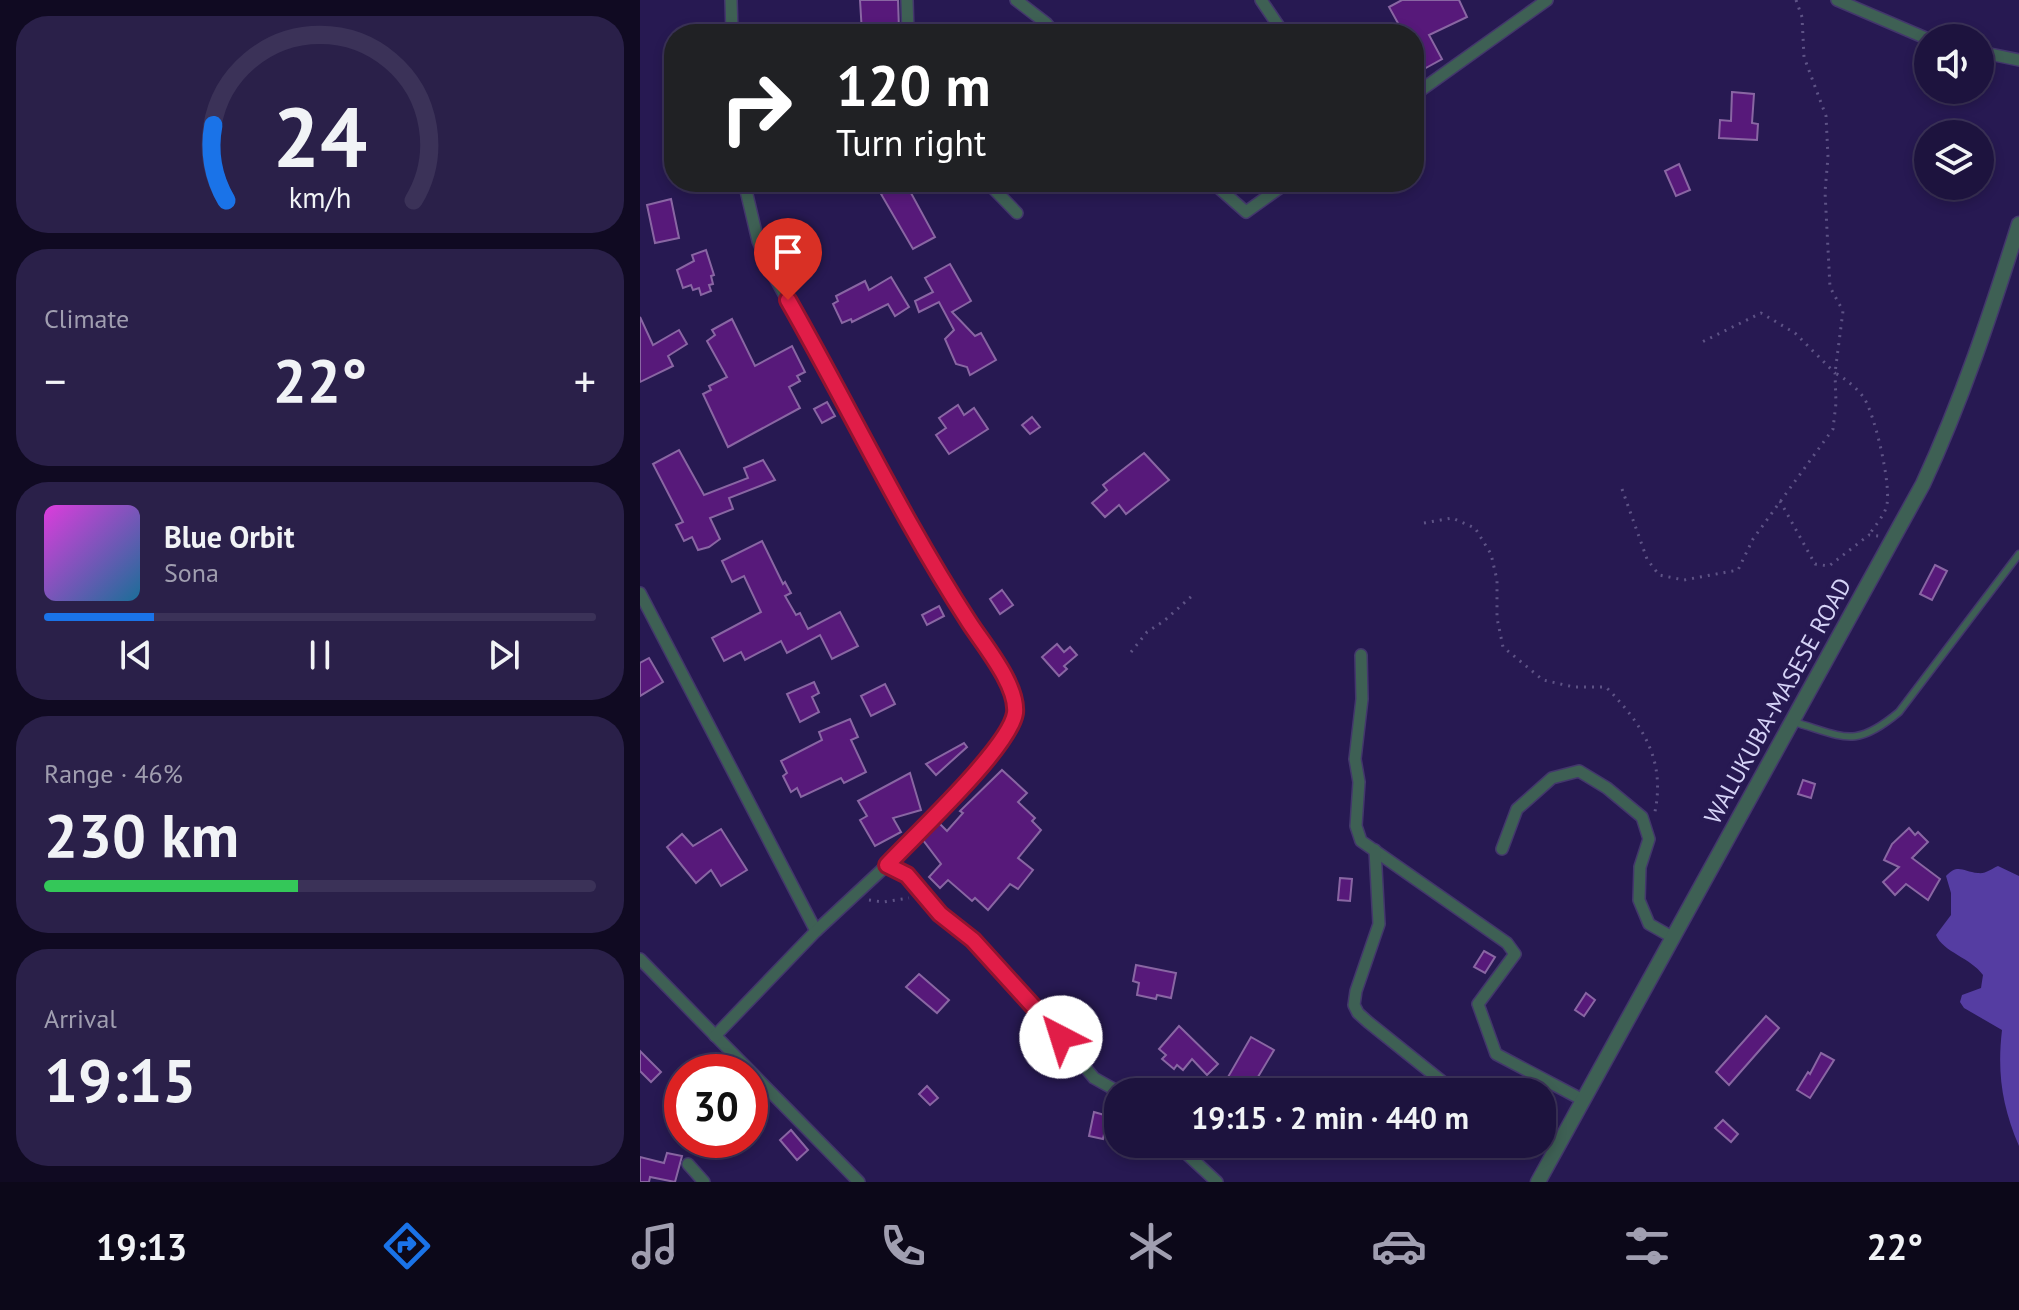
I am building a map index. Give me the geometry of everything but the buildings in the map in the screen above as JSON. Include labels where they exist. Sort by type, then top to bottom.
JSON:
[{"type":"street","points":[[731,0],[732,24]]},
{"type":"street","points":[[907,0],[908,24]]},
{"type":"street","points":[[1016,0],[1047,24]]},
{"type":"street","points":[[1261,0],[1277,24]]},
{"type":"street","points":[[1424,88],[1546,0]]},
{"type":"street","points":[[1837,0],[1914,33]]},
{"type":"street","points":[[1994,55],[2019,60]]},
{"type":"street","points":[[715,1036],[816,931],[887,865],[1001,743],[1015,711],[1005,678],[958,605],[901,506],[774,276],[758,241],[746,192]]},
{"type":"street","points":[[997,192],[1017,213]]},
{"type":"street","points":[[1223,192],[1246,212],[1274,192]]},
{"type":"street","name":"WALUKUBA-MASESE ROAD","points":[[1538,1182],[1895,536],[1944,438],[1972,366],[2019,224]]},
{"type":"street","points":[[640,593],[816,931]]},
{"type":"street","points":[[1361,655],[1362,699],[1355,759],[1359,782],[1356,826],[1361,841],[1507,943],[1515,954],[1478,1004],[1496,1054],[1583,1100]]},
{"type":"street","points":[[1502,849],[1517,809],[1552,778],[1579,771],[1607,788],[1642,817],[1649,839],[1640,867],[1639,900],[1649,924],[1672,937]]},
{"type":"street","points":[[1375,850],[1379,924],[1354,1005],[1368,1022],[1438,1078]]},
{"type":"street","points":[[887,865],[907,875],[940,914],[973,940],[1021,990],[1094,1078],[1104,1084]]},
{"type":"street","points":[[640,959],[859,1182]]},
{"type":"street","points":[[1191,1158],[1217,1182]]},
{"type":"street","points":[[688,1164],[704,1182]]},
{"type":"street","points":[[836,1182],[847,1170]]},
{"type":"lane","points":[[1791,721],[1841,736],[1861,737],[1880,728],[1899,712],[2019,554]]},
{"type":"path","points":[[1622,489],[1647,559],[1659,575],[1684,580],[1738,570],[1753,539],[1833,429],[1835,373],[1843,311],[1830,287],[1825,192],[1828,157],[1826,116],[1804,57],[1802,17],[1796,0]]},
{"type":"path","points":[[1698,344],[1761,313],[1795,333],[1864,399],[1879,437],[1887,507],[1869,535],[1829,566],[1815,564],[1780,501]]},
{"type":"path","points":[[1424,523],[1452,518],[1475,528],[1491,554],[1497,580],[1497,618],[1503,647],[1543,680],[1574,687],[1606,687],[1634,716],[1655,757],[1658,799],[1649,839]]},
{"type":"path","points":[[1869,535],[1895,536]]},
{"type":"path","points":[[1131,652],[1147,632],[1193,595]]},
{"type":"path","points":[[849,900],[883,902],[925,896]]},
{"type":"shaded area","points":[[1998,866],[2019,876],[2019,1146],[2002,1089],[2002,1030],[1964,1008],[1960,1002],[1962,995],[1981,988],[1983,975],[1945,946],[1936,935],[1951,915],[1951,893],[1946,876],[1957,869],[1981,873]]},
{"type":"route","points":[[788,300],[901,506],[958,605],[1005,678],[1015,711],[1001,743],[887,865],[907,875],[940,914],[973,940],[1061,1037]]}]
